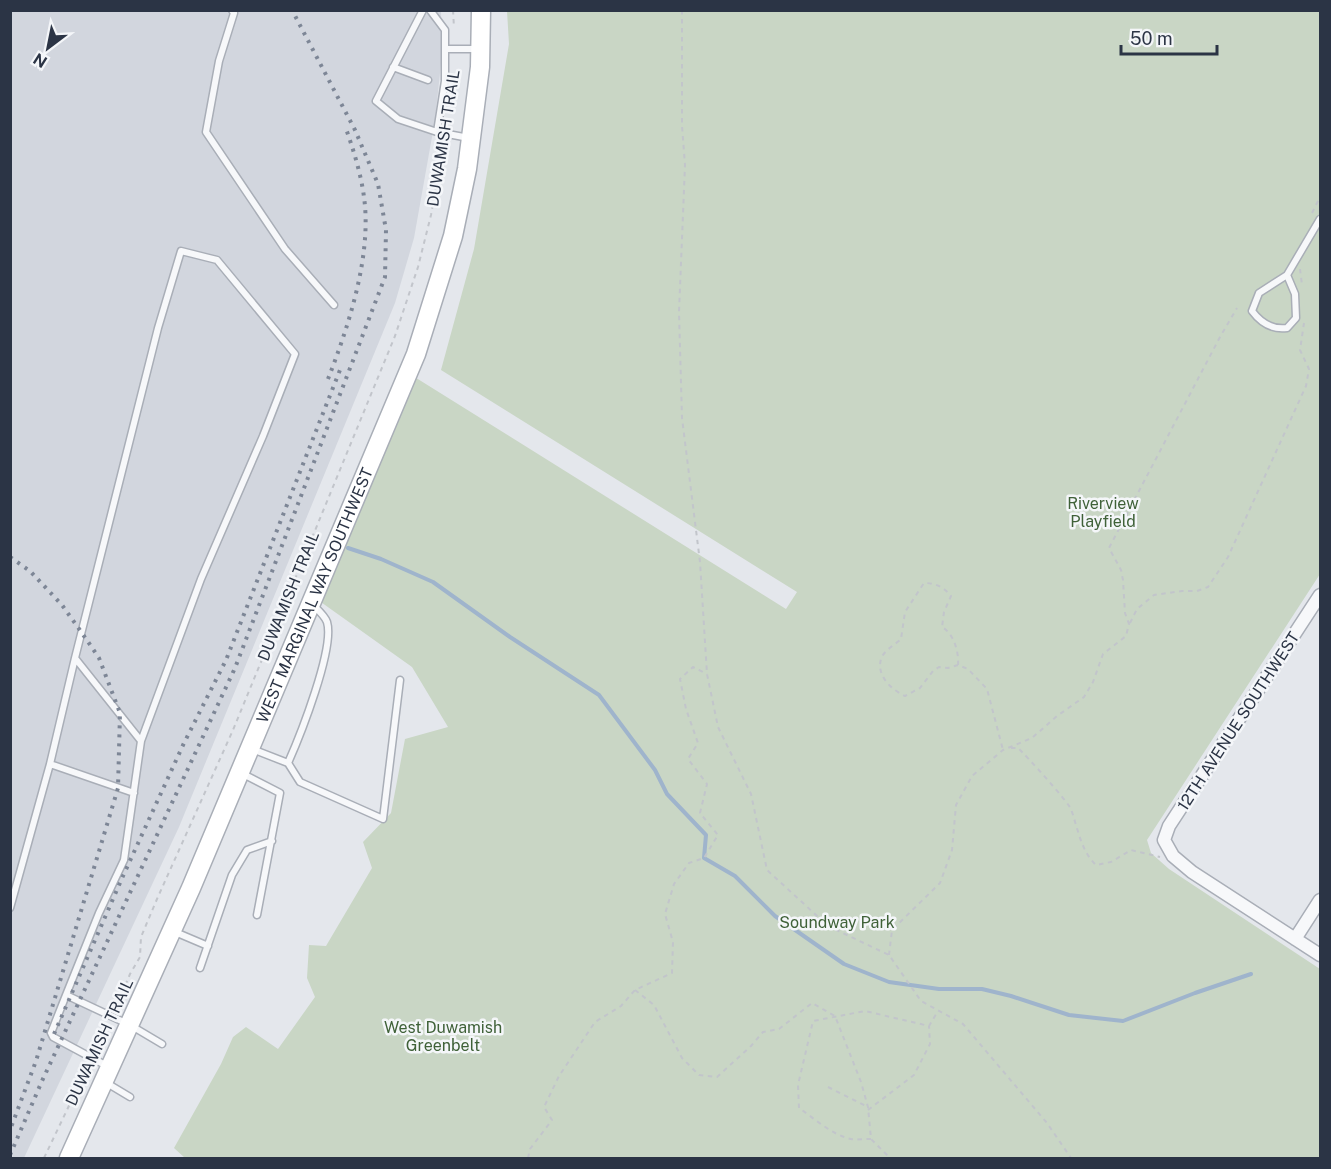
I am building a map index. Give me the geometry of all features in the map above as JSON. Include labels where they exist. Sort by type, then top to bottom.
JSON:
[{"type":"main road","name":"WEST MARGINAL WAY SOUTHWEST","points":[[69,1158],[130,1025],[240,772],[416,354],[453,236],[467,170],[480,67],[482,10]]},
{"type":"street","name":"12TH AVENUE SOUTHWEST","points":[[1168,850],[1164,840],[1169,826],[1320,595]]},
{"type":"street","points":[[1168,850],[1179,863],[1192,872],[1320,955]]},
{"type":"street","points":[[1295,939],[1320,900]]},
{"type":"lane","points":[[232,10],[234,13],[219,61],[206,132],[285,249],[334,305]]},
{"type":"lane","points":[[423,10],[376,101],[398,119],[437,132],[471,138]]},
{"type":"lane","points":[[430,10],[445,30],[445,81],[437,132]]},
{"type":"lane","points":[[445,49],[480,50]]},
{"type":"lane","points":[[393,67],[428,80]]},
{"type":"lane","points":[[1287,276],[1295,294],[1296,318],[1287,328],[1279,330],[1260,321],[1252,310],[1258,293],[1287,276],[1320,219]]},
{"type":"lane","points":[[10,908],[50,764],[158,328],[181,251],[217,260],[295,354],[263,436],[201,579],[141,741],[124,860],[99,913],[51,1034],[92,1058],[130,1097]]},
{"type":"lane","points":[[288,763],[321,672],[328,641],[327,621],[312,603]]},
{"type":"lane","points":[[75,658],[141,741]]},
{"type":"lane","points":[[249,748],[288,763],[300,782],[383,819],[400,681]]},
{"type":"lane","points":[[50,764],[134,793]]},
{"type":"lane","points":[[240,772],[280,794],[257,915]]},
{"type":"lane","points":[[200,968],[232,875],[247,850],[272,841]]},
{"type":"lane","points":[[171,931],[208,946]]},
{"type":"lane","points":[[66,995],[130,1025],[162,1044]]},
{"type":"path","name":"DUWAMISH TRAIL","points":[[453,10],[456,49]]},
{"type":"path","points":[[682,10],[682,126],[685,165],[679,312],[682,418],[700,562],[707,674],[718,727],[751,794],[767,870],[828,926],[889,955],[921,1001],[963,1024],[1047,1123],[1071,1158]]},
{"type":"path","name":"DUWAMISH TRAIL","points":[[44,1158],[130,974],[141,957],[141,937],[237,720],[395,336],[424,246],[438,181],[445,133]]},
{"type":"path","points":[[1311,213],[1320,197]]},
{"type":"path","points":[[1300,264],[1303,295]]},
{"type":"path","points":[[1129,624],[1125,613],[1121,570],[1109,548],[1237,308]]},
{"type":"path","points":[[889,955],[892,930],[940,883],[952,850],[956,805],[972,776],[1002,750],[1032,738],[1084,697],[1093,682],[1103,654],[1126,636],[1137,609],[1154,596],[1197,591],[1208,587],[1228,557],[1305,386],[1309,369],[1300,350],[1303,316]]},
{"type":"path","points":[[958,665],[959,655],[949,631],[942,627],[944,612],[951,596],[933,582],[924,583],[905,612],[901,639],[888,650],[882,659],[881,673],[892,690],[905,696],[920,688],[939,667],[948,668],[958,665],[968,669],[987,689],[1002,750]]},
{"type":"path","points":[[528,1158],[530,1149],[552,1120],[543,1107],[573,1054],[595,1022],[621,1006],[635,990],[672,974],[673,942],[665,914],[674,884],[689,862],[704,858],[718,835],[700,813],[707,784],[688,759],[698,743],[686,709],[680,679],[693,667],[707,674]]},
{"type":"path","points":[[1007,748],[1018,748],[1069,804],[1088,857],[1096,865],[1111,862],[1131,850],[1157,855],[1162,859],[1168,850]]},
{"type":"path","points":[[635,990],[654,1005],[682,1058],[699,1075],[717,1077],[763,1032],[780,1029],[812,1003],[836,1016],[861,1082],[868,1108],[871,1139],[890,1158]]},
{"type":"path","points":[[871,1139],[852,1140],[838,1134],[826,1128],[800,1108],[798,1085],[813,1021],[865,1011],[928,1026]]},
{"type":"path","points":[[868,1108],[914,1075],[930,1044],[928,1026],[938,1011]]},
{"type":"path","points":[[828,1087],[868,1108]]},
{"type":"shaded area","points":[[10,11],[441,11],[442,54],[435,120],[414,238],[395,303],[179,827],[24,1158],[10,1158]]},
{"type":"green space","points":[[507,11],[1320,11],[1320,574],[1147,840],[1151,853],[1169,869],[1320,969],[1320,1158],[185,1158],[174,1148],[221,1064],[233,1037],[246,1027],[278,1049],[315,997],[307,978],[309,945],[326,946],[372,868],[363,842],[391,813],[405,739],[448,727],[412,667],[318,600],[413,376],[786,609],[797,592],[441,370],[474,249],[509,44]]},
{"type":"waterway","points":[[348,548],[381,559],[433,582],[510,637],[599,695],[655,770],[667,794],[706,835],[704,858],[735,876],[775,916],[844,964],[889,982],[939,989],[982,989],[1069,1015],[1123,1021],[1251,974]]},
{"type":"railway","points":[[10,1155],[42,1081],[235,668],[385,277],[386,230],[378,184],[355,130],[292,10]]},
{"type":"railway","points":[[328,379],[351,313],[365,242],[366,219],[363,188],[345,126]]},
{"type":"railway","points":[[54,1034],[184,743],[226,660],[340,370]]},
{"type":"railway","points":[[10,557],[30,571],[62,605],[82,633],[99,658],[120,713],[118,788],[36,1061],[10,1130]]},
{"type":"park label","name":"Riverview Playfield","points":[[1103,512]]},
{"type":"park label","name":"Soundway Park","points":[[837,922]]},
{"type":"park label","name":"West Duwamish Greenbelt","points":[[443,1036]]}]
